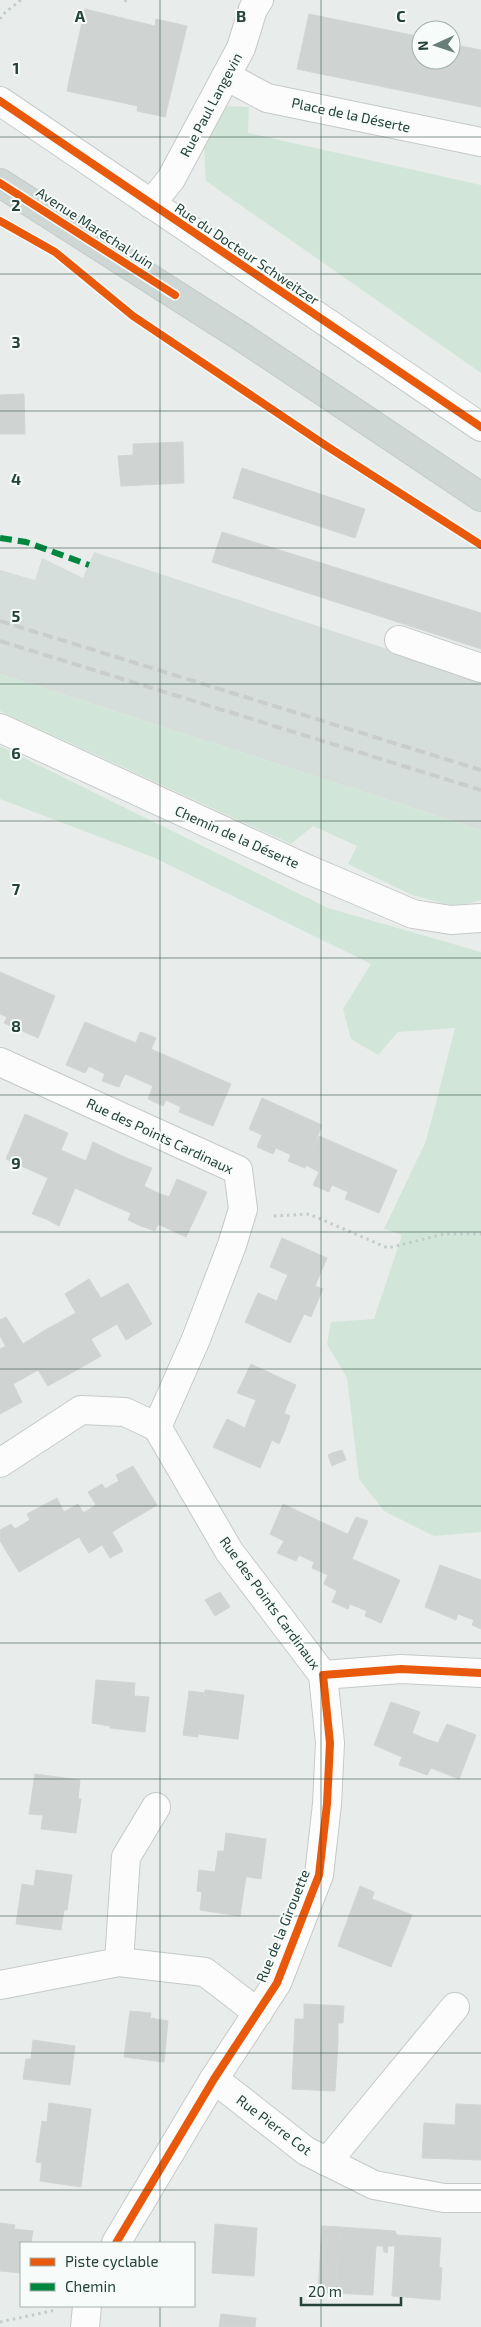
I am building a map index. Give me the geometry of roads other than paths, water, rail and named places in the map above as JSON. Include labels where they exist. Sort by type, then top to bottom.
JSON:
[{"type":"main road","name":"Avenue Maréchal Juin","points":[[0,183],[245,339],[481,497]]},
{"type":"street","name":"Rue Paul Langevin","points":[[151,204],[172,179],[241,48],[253,9],[259,0]]},
{"type":"street","name":"Place de la Déserte","points":[[226,76],[268,98],[481,142]]},
{"type":"street","name":"Rue du Docteur Schweitzer","points":[[0,101],[481,427]]},
{"type":"street","points":[[400,640],[481,668]]},
{"type":"street","name":"Chemin de la Déserte","points":[[0,728],[307,869],[413,914],[451,920],[481,918]]},
{"type":"street","name":"Rue des Points Cardinaux","points":[[0,1062],[238,1170],[243,1209],[232,1246],[196,1339],[157,1426],[229,1551],[323,1675]]},
{"type":"street","points":[[0,1463],[81,1410],[125,1412],[157,1426]]},
{"type":"street","points":[[323,1675],[400,1669],[481,1673]]},
{"type":"street","name":"Rue de la Girouette","points":[[117,2242],[214,2079],[277,1983],[319,1875],[327,1804],[330,1743],[323,1675]]},
{"type":"street","points":[[118,1962],[126,1858],[156,1806]]},
{"type":"street","points":[[0,1985],[118,1962],[205,1972],[258,2013]]},
{"type":"street","points":[[327,2162],[455,2007]]},
{"type":"street","name":"Rue Pierre Cot","points":[[214,2079],[306,2151],[374,2185],[444,2198],[481,2198]]},
{"type":"street","points":[[85,2327],[87,2307]]},
{"type":"railway","points":[[0,621],[481,770]]},
{"type":"railway","points":[[0,641],[481,790]]}]
